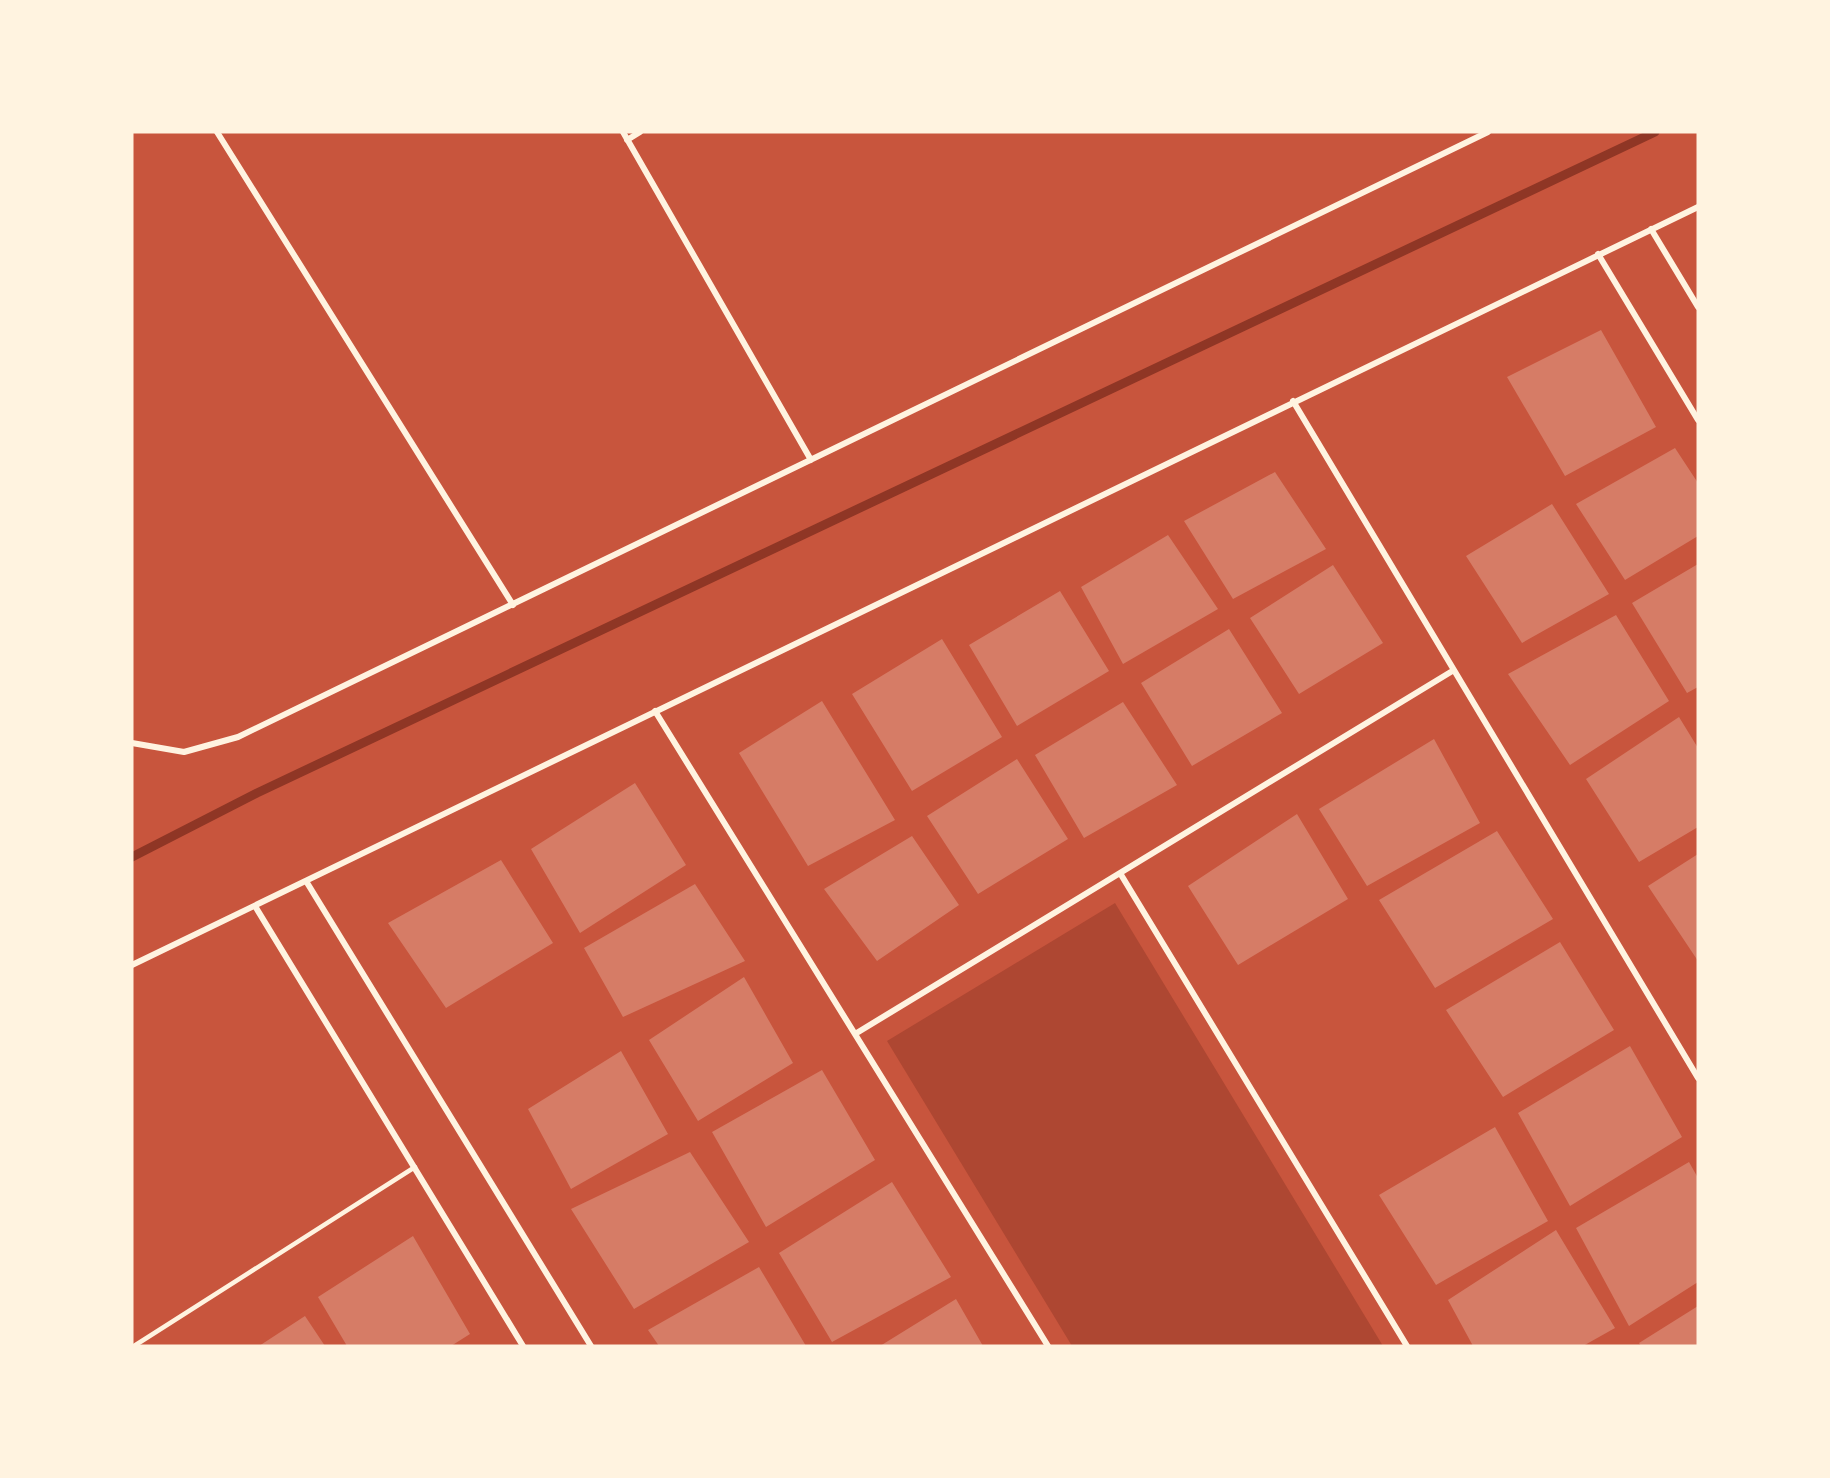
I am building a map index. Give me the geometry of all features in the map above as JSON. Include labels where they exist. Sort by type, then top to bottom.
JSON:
[{"type":"street","points":[[217,132],[513,604]]},
{"type":"street","points":[[623,132],[811,460]]},
{"type":"street","points":[[627,140],[640,132]]},
{"type":"street","points":[[132,743],[184,752],[238,737],[1488,132]]},
{"type":"street","points":[[132,965],[1293,401],[1698,207]]},
{"type":"street","points":[[1651,230],[1698,307]]},
{"type":"street","points":[[1598,254],[1698,420]]},
{"type":"street","points":[[1293,401],[1698,1078]]},
{"type":"street","points":[[855,1034],[1454,670]]},
{"type":"street","points":[[655,711],[1048,1346]]},
{"type":"street","points":[[1120,873],[1407,1346]]},
{"type":"street","points":[[306,881],[591,1346]]},
{"type":"street","points":[[255,906],[523,1346]]},
{"type":"lane","points":[[134,1346],[415,1167]]},
{"type":"shaded area","points":[[1115,903],[1383,1346],[1072,1346],[887,1041]]},
{"type":"building","points":[[1601,330],[1656,427],[1565,476],[1507,377]]},
{"type":"building","points":[[1675,448],[1698,483],[1698,536],[1625,580],[1576,504]]},
{"type":"building","points":[[1275,472],[1326,549],[1233,599],[1184,521]]},
{"type":"building","points":[[1552,504],[1609,594],[1522,643],[1466,556]]},
{"type":"building","points":[[1168,535],[1218,609],[1123,664],[1081,587]]},
{"type":"building","points":[[1698,564],[1698,687],[1687,693],[1632,603]]},
{"type":"building","points":[[1333,565],[1383,643],[1299,694],[1250,618]]},
{"type":"building","points":[[1060,591],[1109,671],[1017,726],[969,645]]},
{"type":"building","points":[[1616,615],[1669,701],[1570,765],[1508,674]]},
{"type":"building","points":[[1229,629],[1282,713],[1192,766],[1141,683]]},
{"type":"building","points":[[942,639],[1002,737],[912,791],[852,694]]},
{"type":"building","points":[[822,701],[895,820],[808,866],[739,753]]},
{"type":"building","points":[[1123,702],[1177,785],[1084,838],[1035,755]]},
{"type":"building","points":[[1679,717],[1698,748],[1698,827],[1639,862],[1586,779]]},
{"type":"building","points":[[1434,739],[1480,823],[1367,886],[1319,809]]},
{"type":"building","points":[[1017,759],[1068,839],[978,894],[927,816]]},
{"type":"building","points":[[635,783],[686,865],[580,933],[531,849]]},
{"type":"building","points":[[1297,814],[1348,899],[1238,965],[1188,886]]},
{"type":"building","points":[[1497,831],[1553,919],[1435,988],[1379,900]]},
{"type":"building","points":[[912,836],[959,905],[877,961],[824,889]]},
{"type":"building","points":[[1698,854],[1698,961],[1648,886]]},
{"type":"building","points":[[501,860],[553,943],[446,1008],[388,923]]},
{"type":"building","points":[[695,884],[745,961],[623,1017],[584,948]]},
{"type":"building","points":[[1560,942],[1614,1030],[1503,1097],[1446,1010]]},
{"type":"building","points":[[744,977],[793,1063],[698,1121],[649,1040]]},
{"type":"building","points":[[1630,1046],[1682,1137],[1570,1206],[1518,1113]]},
{"type":"building","points":[[621,1051],[668,1134],[571,1189],[528,1109]]},
{"type":"building","points":[[822,1070],[875,1160],[766,1227],[712,1132]]},
{"type":"building","points":[[1495,1127],[1548,1221],[1436,1285],[1379,1195]]},
{"type":"building","points":[[690,1152],[749,1242],[634,1309],[571,1209]]},
{"type":"building","points":[[1689,1162],[1698,1178],[1698,1282],[1629,1326],[1576,1228]]},
{"type":"building","points":[[892,1182],[951,1277],[832,1342],[779,1253]]},
{"type":"building","points":[[1556,1230],[1615,1328],[1583,1346],[1473,1346],[1448,1300]]},
{"type":"building","points":[[413,1236],[470,1334],[451,1346],[347,1346],[318,1297]]},
{"type":"building","points":[[759,1267],[806,1346],[659,1346],[648,1330]]},
{"type":"building","points":[[956,1299],[983,1346],[880,1346]]},
{"type":"building","points":[[1698,1306],[1698,1346],[1641,1346],[1639,1343]]},
{"type":"building","points":[[305,1316],[325,1346],[259,1346]]},
{"type":"waterway","points":[[132,857],[257,793],[1655,132]]}]
